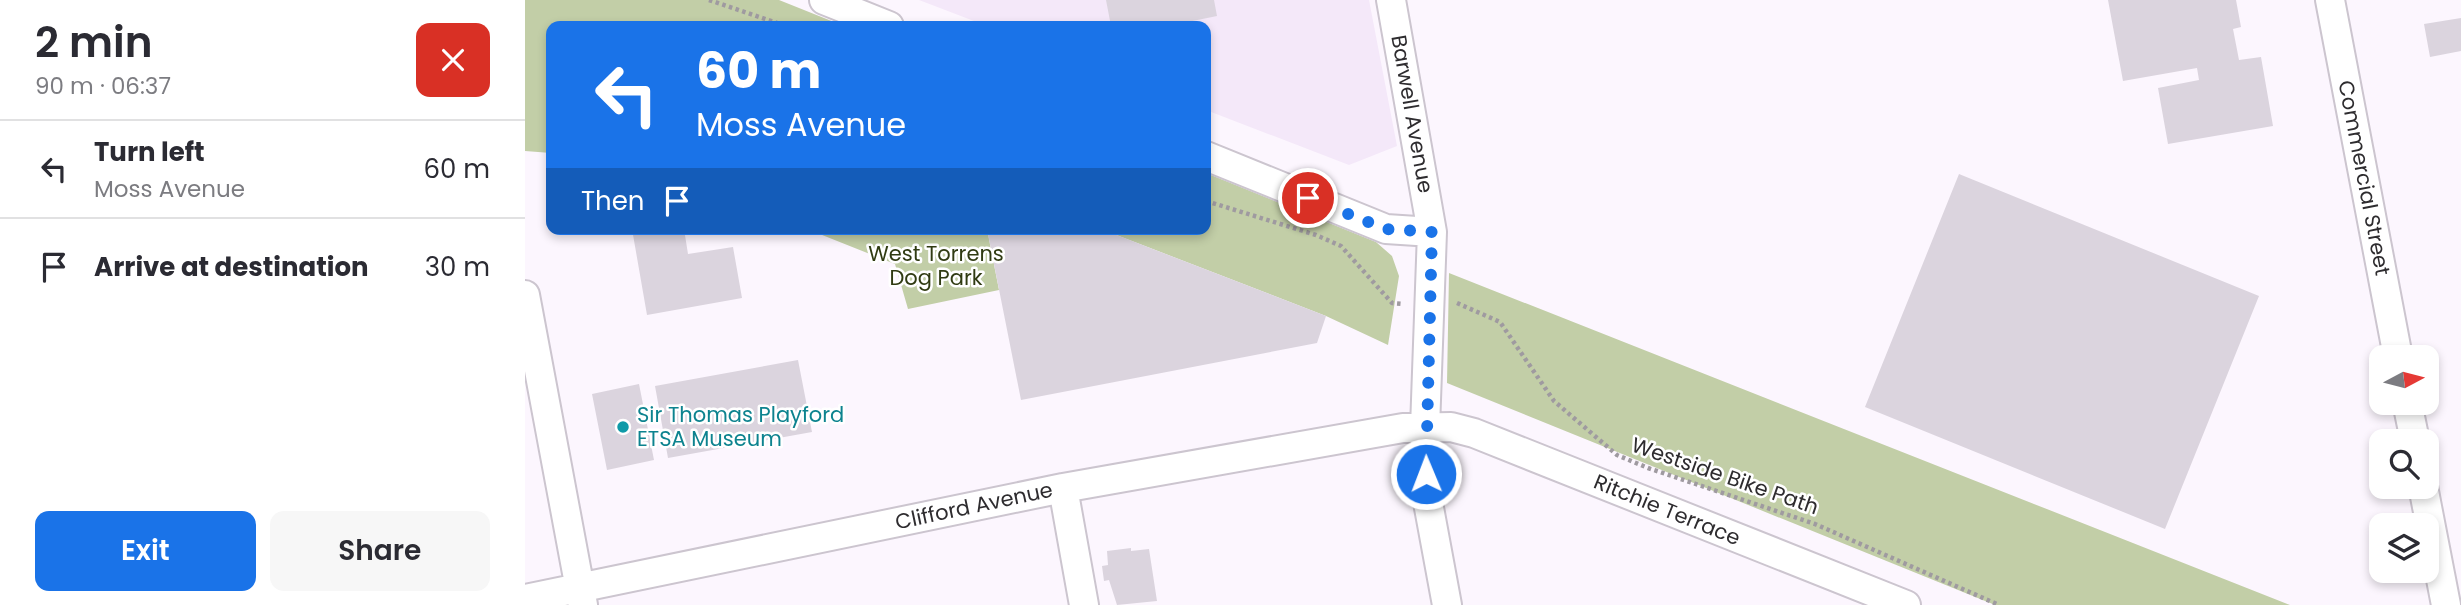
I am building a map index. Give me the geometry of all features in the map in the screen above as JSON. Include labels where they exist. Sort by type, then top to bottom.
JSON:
[{"type":"street","points":[[824,0],[876,21]]},
{"type":"street","name":"Barwell Avenue","points":[[1391,0],[1432,232],[1425,428],[1427,498],[1447,605]]},
{"type":"street","name":"Commercial Street","points":[[2330,0],[2396,345]]},
{"type":"street","points":[[1211,158],[1386,229],[1432,232]]},
{"type":"street","points":[[525,295],[582,597]]},
{"type":"street","name":"Ritchie Terrace","points":[[1425,428],[1451,427],[1473,433],[1906,605]]},
{"type":"street","name":"Clifford Avenue","points":[[525,599],[582,597],[1063,488],[1403,428],[1425,428]]},
{"type":"street","points":[[1063,488],[1084,605]]},
{"type":"street","points":[[2426,499],[2446,605]]},
{"type":"path","points":[[709,0],[771,21]]},
{"type":"path","points":[[1211,203],[1316,235],[1341,246],[1392,303],[1416,304]]},
{"type":"path","name":"Westside Bike Path","points":[[1447,304],[1457,303],[1500,322],[1554,401],[1617,455],[1815,524],[1999,605]]},
{"type":"shaded area","points":[[919,0],[1369,0],[1397,146],[1349,165],[1211,112],[1211,21],[974,21]]},
{"type":"green space","points":[[525,0],[779,0],[832,21],[546,21],[546,153],[525,151]]},
{"type":"green space","points":[[1211,175],[1376,242],[1392,256],[1399,276],[1388,345],[1326,316],[1117,235],[1211,235]]},
{"type":"green space","name":"West Torrens Dog Park","points":[[822,235],[988,235],[999,290],[908,309],[895,264]]},
{"type":"green space","points":[[1449,273],[2290,605],[1995,605],[1447,383]]},
{"type":"building","points":[[1106,0],[1214,0],[1217,16],[1192,21],[1110,21]]},
{"type":"building","points":[[2108,0],[2236,0],[2241,27],[2233,29],[2239,60],[2261,57],[2273,126],[2168,144],[2158,88],[2199,80],[2197,68],[2123,81]]},
{"type":"building","points":[[2461,18],[2461,51],[2430,57],[2424,24]]},
{"type":"building","points":[[1959,174],[2259,296],[2165,529],[1865,407]]},
{"type":"building","points":[[633,235],[685,235],[688,254],[733,247],[742,298],[647,315]]},
{"type":"building","points":[[988,235],[1117,235],[1326,316],[1317,343],[1021,400]]},
{"type":"building","points":[[798,360],[812,432],[668,458],[655,386]]},
{"type":"building","name":"Sir Thomas Playford ETSA Museum","points":[[639,384],[654,460],[607,470],[592,394]]},
{"type":"building","points":[[1131,548],[1131,551],[1149,549],[1157,601],[1117,605],[1109,580],[1104,581],[1102,566],[1108,565],[1107,551]]},
{"type":"place","name":"Sir Thomas Playford ETSA Museum","points":[[623,427]]},
{"type":"route","points":[[1308,198],[1386,229],[1432,232],[1425,428],[1426,474]]}]
